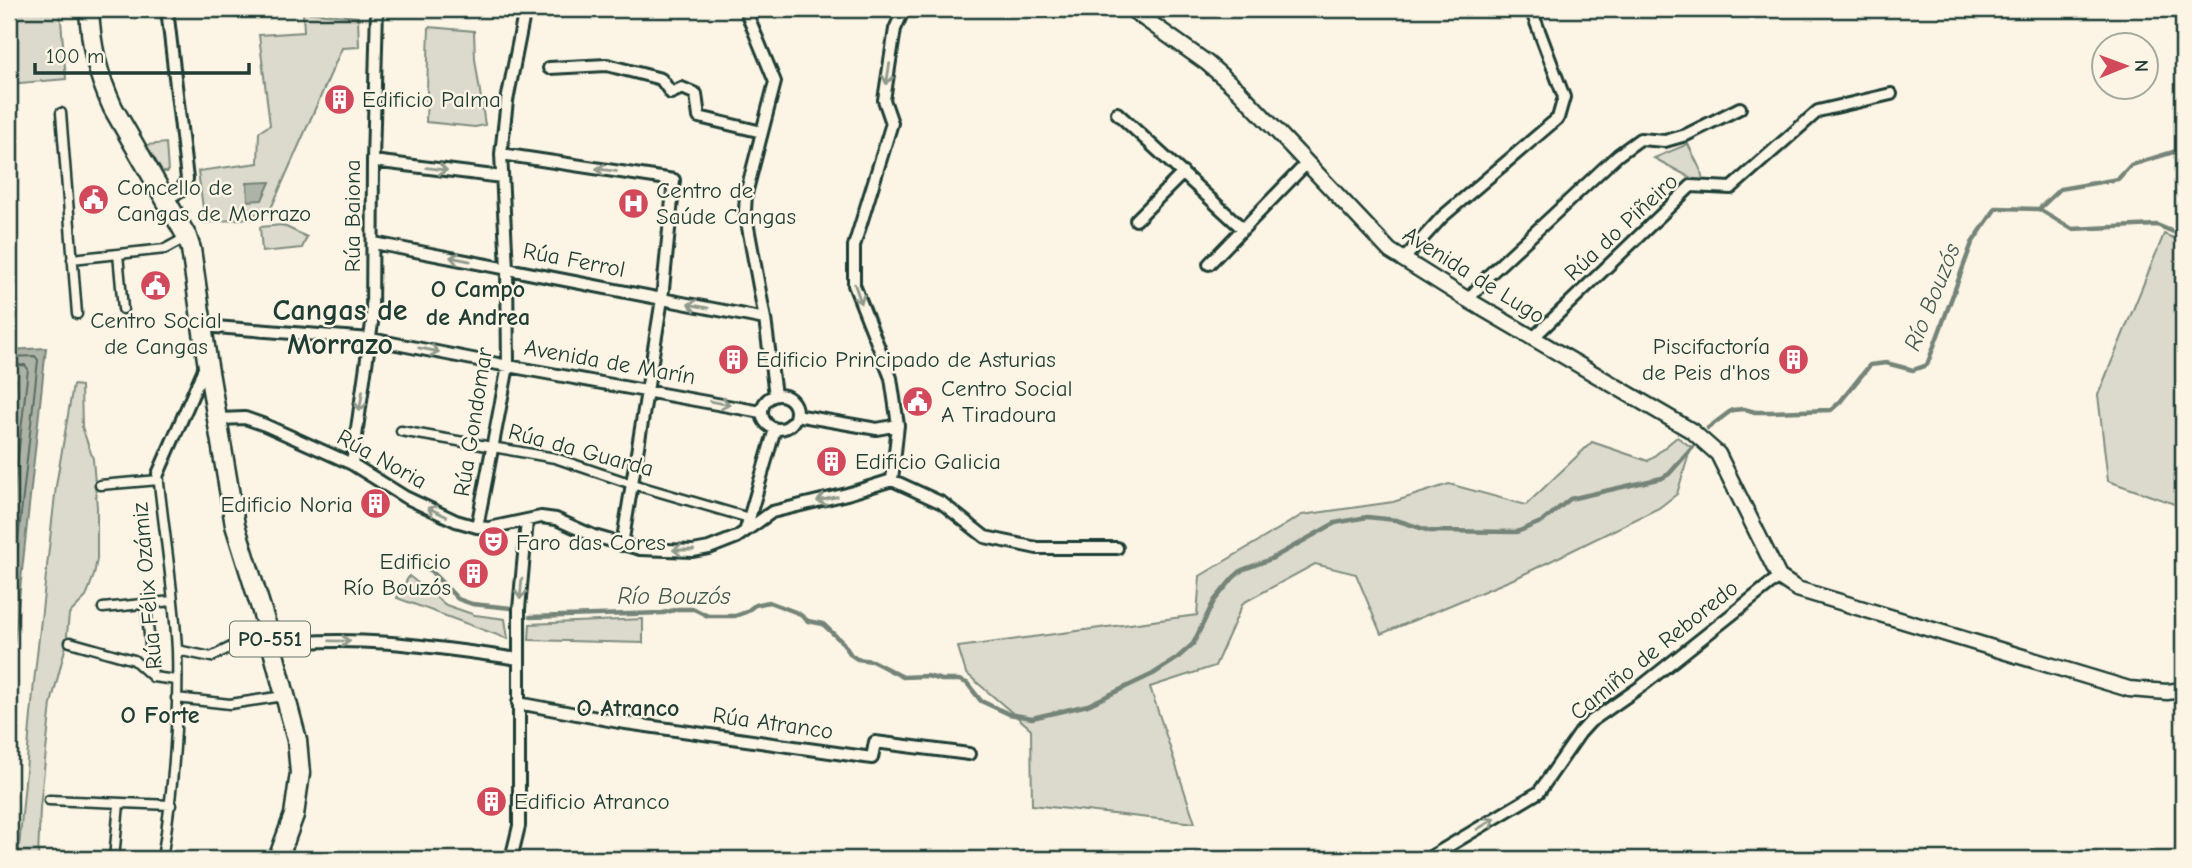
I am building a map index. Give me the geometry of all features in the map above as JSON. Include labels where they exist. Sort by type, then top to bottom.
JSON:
[{"type":"main road","name":"PO-551","points":[[89,9],[91,43],[104,89],[189,243],[235,525],[266,624],[297,740],[300,773],[294,816],[278,859]]},
{"type":"street","points":[[165,200],[181,191],[187,179],[167,9]]},
{"type":"street","name":"Rúa Baiona","points":[[352,464],[371,339],[377,9]]},
{"type":"street","name":"Rúa Gondomar","points":[[477,527],[508,366],[507,268],[501,155],[507,101],[524,9]]},
{"type":"street","points":[[745,9],[775,82],[746,194],[747,228],[765,319],[775,395]]},
{"type":"street","points":[[904,9],[895,29],[884,100],[892,123],[854,246],[854,285],[891,378],[898,425],[892,480],[942,503],[985,537],[1037,548],[1117,548]]},
{"type":"street","name":"Avenida de Lugo","points":[[1135,10],[1207,63],[1239,91],[1390,251],[1468,300],[1692,430],[1718,454],[1779,577]]},
{"type":"street","points":[[1403,260],[1442,217],[1558,118],[1564,97],[1532,12]]},
{"type":"street","points":[[549,68],[607,65],[661,79],[671,93],[682,88],[696,94],[699,117],[762,132]]},
{"type":"street","name":"Rúa do Piñeiro","points":[[1533,338],[1691,186],[1731,188],[1818,111],[1891,94]]},
{"type":"street","points":[[1468,300],[1490,274],[1618,155],[1640,139],[1665,141],[1686,135],[1740,108]]},
{"type":"street","points":[[61,113],[77,314]]},
{"type":"street","points":[[1117,113],[1243,229]]},
{"type":"street","points":[[501,155],[674,180],[663,299],[622,545]]},
{"type":"street","points":[[373,161],[502,177]]},
{"type":"street","points":[[1209,264],[1306,164]]},
{"type":"street","points":[[1136,220],[1183,173]]},
{"type":"street","points":[[72,259],[165,249],[189,243]]},
{"type":"street","name":"Rúa Ferrol","points":[[374,243],[765,319]]},
{"type":"street","points":[[118,254],[123,309]]},
{"type":"street","name":"Avenida de Marín","points":[[202,326],[371,339],[761,412]]},
{"type":"street","name":"Rúa Félix Ozámiz","points":[[162,859],[171,805],[177,650],[159,477],[166,453],[207,360]]},
{"type":"street","points":[[775,395],[788,398],[793,403],[796,415],[789,426],[775,429],[763,420],[761,412],[764,402],[775,395]]},
{"type":"street","points":[[796,415],[877,429],[898,425]]},
{"type":"street","name":"Rúa Noria","points":[[218,419],[245,418],[265,425],[352,464],[405,497],[456,521],[489,528],[541,517],[556,519],[594,536],[640,549],[693,551],[737,537],[747,524],[772,512],[892,480]]},
{"type":"street","points":[[747,524],[775,429]]},
{"type":"street","name":"Rúa da Guarda","points":[[401,431],[555,458],[747,524]]},
{"type":"street","points":[[100,485],[159,477]]},
{"type":"street","points":[[511,859],[519,826],[519,608],[527,521]]},
{"type":"street","points":[[1779,577],[1797,589],[2129,689],[2167,692],[2183,690]]},
{"type":"street","name":"Camiño de Reboredo","points":[[1427,859],[1539,792],[1590,722],[1643,685],[1779,577]]},
{"type":"street","points":[[103,608],[173,601]]},
{"type":"street","points":[[146,604],[153,677]]},
{"type":"street","points":[[177,650],[211,657],[266,624]]},
{"type":"street","points":[[272,645],[311,640],[391,642],[519,659]]},
{"type":"street","points":[[70,642],[134,660],[153,677],[176,680]]},
{"type":"street","points":[[176,698],[230,704],[286,696]]},
{"type":"street","name":"Rúa Atranco","points":[[518,703],[619,722],[872,758],[875,742],[969,754]]},
{"type":"street","points":[[49,800],[171,805]]},
{"type":"street","points":[[114,859],[119,804]]},
{"type":"shaded area","points":[[9,9],[60,9],[66,79],[9,84]]},
{"type":"shaded area","points":[[303,12],[358,17],[359,47],[342,48],[269,213],[205,223],[198,171],[258,163],[259,132],[270,125],[259,35],[304,32]]},
{"type":"shaded area","points":[[429,27],[474,31],[475,59],[485,125],[475,127],[426,122]]},
{"type":"shaded area","points":[[166,143],[168,172],[162,172],[146,145]]},
{"type":"shaded area","points":[[1688,144],[1701,171],[1704,185],[1654,158]]},
{"type":"shaded area","points":[[282,225],[307,237],[302,248],[262,252],[260,227]]},
{"type":"shaded area","points":[[2164,234],[2183,242],[2183,507],[2108,481],[2098,395]]},
{"type":"shaded area","points":[[73,385],[81,386],[82,427],[93,459],[97,559],[86,597],[69,614],[66,645],[51,704],[40,808],[38,859],[18,859],[56,486]]},
{"type":"shaded area","points":[[1677,437],[1691,447],[1677,494],[1659,508],[1518,577],[1381,634],[1356,574],[1315,564],[1243,603],[1215,666],[1150,687],[1195,823],[1032,805],[1031,729],[966,673],[958,647],[1197,615],[1200,576],[1302,515],[1393,502],[1449,484],[1526,505],[1592,442],[1648,461]]},
{"type":"shaded area","points":[[409,576],[446,605],[475,615],[505,619],[508,639],[397,598]]},
{"type":"shaded area","points":[[643,619],[643,643],[529,640],[530,624]]},
{"type":"water","points":[[270,182],[262,200],[248,201],[247,183]]},
{"type":"water","points":[[46,348],[9,692],[9,350]]},
{"type":"waterway","name":"Río Bouzós","points":[[1708,428],[1732,410],[1831,410],[1870,365],[1886,363],[1913,370],[1927,365],[1972,243],[1996,208],[2039,209],[2060,189],[2118,179],[2131,165],[2183,149]]},
{"type":"waterway","points":[[2039,209],[2072,229],[2157,225],[2183,236]]},
{"type":"waterway","name":"Río Bouzós","points":[[530,617],[663,613],[678,609],[694,609],[708,616],[735,616],[755,605],[769,602],[798,613],[808,621],[823,624],[857,659],[872,661],[903,677],[927,676],[942,680],[959,680],[967,683],[981,701],[1009,714],[1032,718],[1088,705],[1153,674],[1193,644],[1214,601],[1242,570],[1271,559],[1335,523],[1367,517],[1396,520],[1430,531],[1517,532],[1543,521],[1570,499],[1662,478],[1669,474],[1693,447]]},
{"type":"waterway","name":"Río Bouzós","points":[[423,563],[458,599],[472,604],[511,608]]},
{"type":"place","name":"Edificio Palma","points":[[339,99]]},
{"type":"place","name":"Concello de Cangas de Morrazo","points":[[94,200]]},
{"type":"place","name":"Centro de Saúde Cangas","points":[[633,203]]},
{"type":"place","name":"Centro Social de Cangas","points":[[156,286]]},
{"type":"place","name":"Edificio Principado de Asturias","points":[[733,359]]},
{"type":"place","name":"Piscifactoría de Peis d'hos","points":[[1793,359]]},
{"type":"place","name":"Centro Social A Tiradoura","points":[[918,401]]},
{"type":"place","name":"Edificio Galicia","points":[[832,461]]},
{"type":"place","name":"Edificio Noria","points":[[376,504]]},
{"type":"place","name":"Faro das Cores","points":[[493,542]]},
{"type":"place","name":"Edificio Río Bouzós","points":[[474,574]]},
{"type":"place","name":"Edificio Atranco","points":[[491,801]]},
{"type":"district","name":"O Campo de Andrea","points":[[478,303]]},
{"type":"district","name":"Cangas de Morrazo","points":[[340,327]]},
{"type":"district","name":"O Atranco","points":[[628,708]]},
{"type":"district","name":"O Forte","points":[[160,715]]}]
